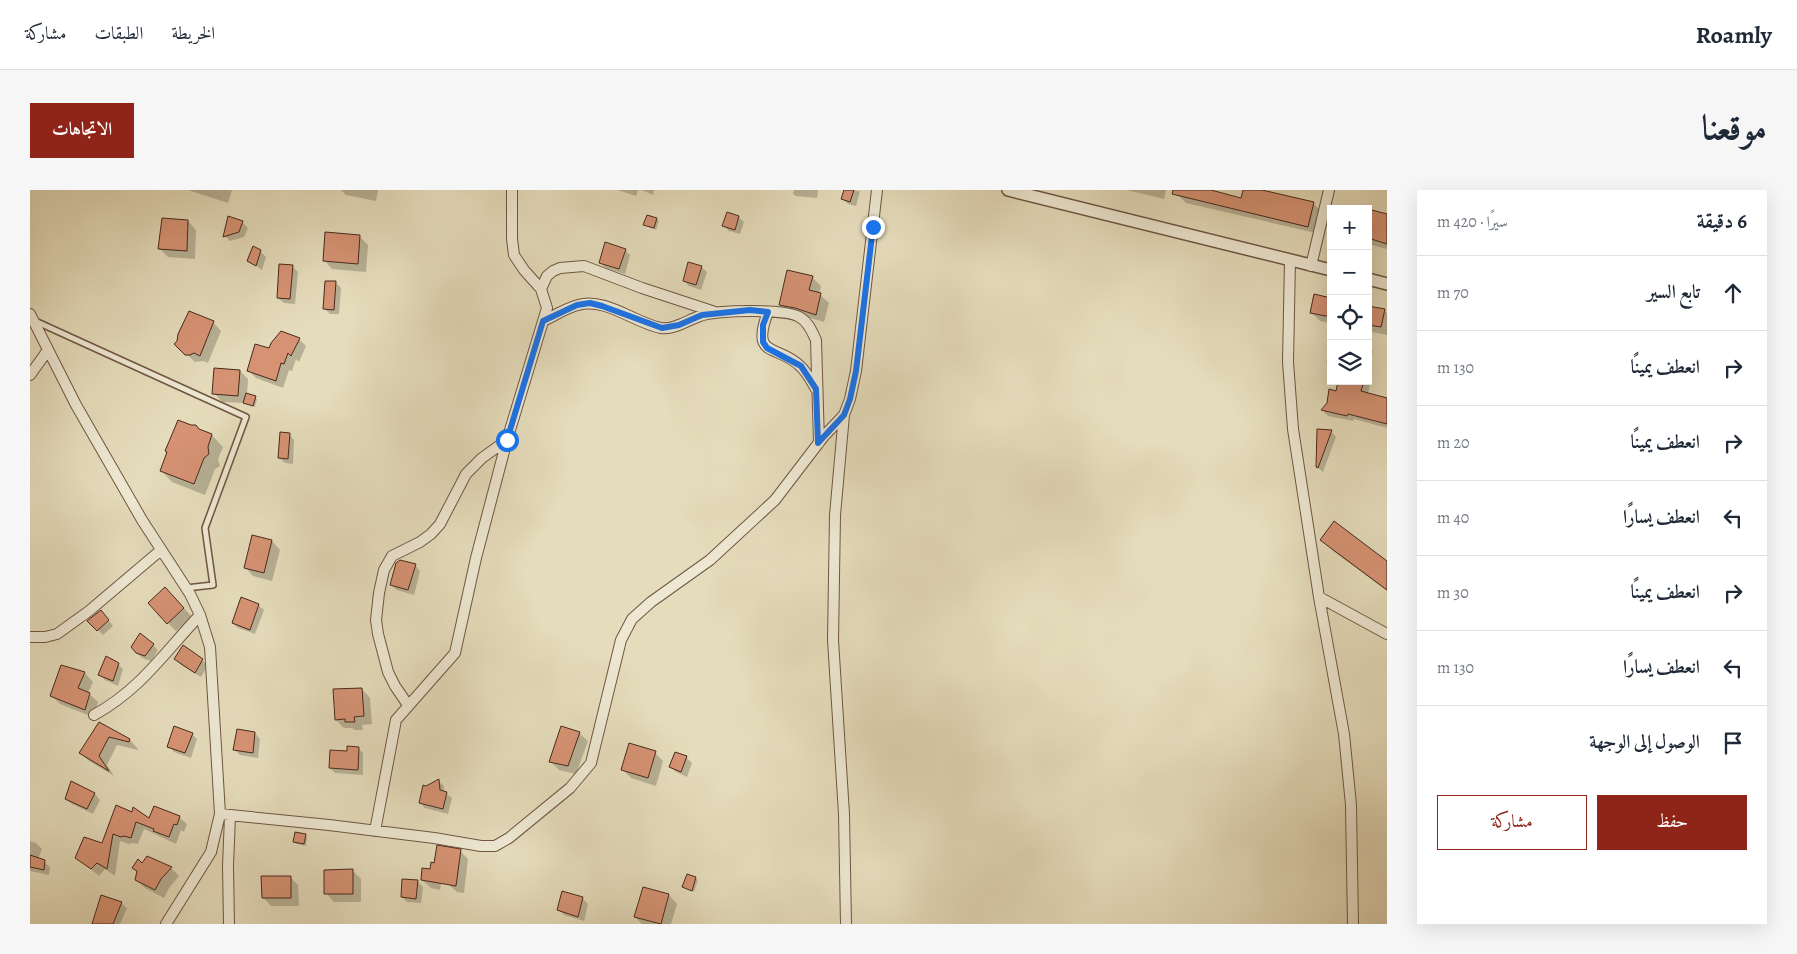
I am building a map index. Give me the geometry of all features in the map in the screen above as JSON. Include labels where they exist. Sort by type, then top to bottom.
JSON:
[{"type":"street","points":[[375,831],[396,720],[455,653],[476,558],[507,440],[547,308],[541,289],[514,255],[511,229],[512,190]]},
{"type":"street","points":[[846,924],[844,814],[833,640],[835,515],[844,415],[850,399],[856,371],[877,190]]},
{"type":"street","points":[[1008,190],[1033,193],[1327,269]]},
{"type":"street","points":[[1312,266],[1328,190]]},
{"type":"street","points":[[1290,260],[1288,362],[1293,429],[1319,597],[1344,734],[1351,805],[1353,924]]},
{"type":"street","points":[[541,289],[546,276],[553,271],[560,268],[584,266],[642,288],[719,313]]},
{"type":"street","points":[[1372,281],[1387,284]]},
{"type":"street","points":[[543,321],[577,305],[590,303],[662,328],[679,325],[702,315],[750,310],[801,317],[810,328],[816,340],[818,443]]},
{"type":"street","points":[[768,312],[763,325],[763,342],[767,348],[801,366],[816,389]]},
{"type":"street","points":[[31,317],[76,406],[142,520],[186,588],[200,614],[210,646],[220,814],[211,852],[166,924]]},
{"type":"street","points":[[30,375],[33,367],[48,350]]},
{"type":"street","points":[[220,814],[434,838],[481,846],[495,846],[509,838],[570,788],[591,763],[622,640],[632,619],[651,602],[710,560],[774,500],[818,443],[844,415]]},
{"type":"street","points":[[408,705],[394,686],[388,672],[378,634],[376,620],[384,570],[392,556],[420,542],[431,534],[440,524],[466,474],[482,458],[507,440]]},
{"type":"street","points":[[30,637],[45,637],[57,634],[89,611],[162,550]]},
{"type":"street","points":[[1319,597],[1387,634]]},
{"type":"street","points":[[94,715],[111,705],[141,681],[200,614]]},
{"type":"street","points":[[229,924],[228,866],[230,816]]},
{"type":"lane","points":[[31,317],[246,416],[205,528],[213,585],[186,588]]},
{"type":"building","points":[[844,190],[854,190],[850,202],[841,199]]},
{"type":"building","points":[[1173,190],[1211,190],[1241,198],[1243,190],[1262,190],[1314,202],[1308,227],[1172,194]]},
{"type":"building","points":[[1372,210],[1387,214],[1387,244],[1372,239]]},
{"type":"building","points":[[727,212],[739,216],[735,230],[722,226]]},
{"type":"building","points":[[647,215],[657,218],[654,228],[643,225]]},
{"type":"building","points":[[228,216],[243,221],[239,232],[223,237]]},
{"type":"building","points":[[162,218],[188,220],[187,251],[158,249]]},
{"type":"building","points":[[325,232],[360,235],[358,264],[323,261]]},
{"type":"building","points":[[605,242],[626,249],[619,269],[599,263]]},
{"type":"building","points":[[253,246],[261,250],[256,266],[247,261]]},
{"type":"building","points":[[688,262],[702,266],[696,285],[683,281]]},
{"type":"building","points":[[279,264],[293,265],[290,299],[277,298]]},
{"type":"building","points":[[787,270],[813,276],[809,290],[821,293],[816,315],[779,305]]},
{"type":"building","points":[[325,281],[336,281],[334,310],[323,309]]},
{"type":"building","points":[[1314,294],[1327,297],[1327,316],[1310,313]]},
{"type":"building","points":[[1372,307],[1385,309],[1381,327],[1372,326]]},
{"type":"building","points":[[189,311],[214,321],[200,356],[194,353],[185,355],[174,344]]},
{"type":"building","points":[[281,331],[300,338],[291,356],[288,353],[284,364],[281,363],[276,381],[247,371],[255,344],[269,348]]},
{"type":"building","points":[[214,368],[240,370],[238,396],[212,394]]},
{"type":"building","points":[[1337,385],[1363,385],[1361,391],[1387,398],[1387,424],[1348,414],[1347,416],[1321,410],[1327,403],[1329,389],[1336,391]]},
{"type":"building","points":[[246,393],[256,396],[253,406],[243,403]]},
{"type":"building","points":[[178,420],[196,425],[199,429],[212,434],[208,447],[209,454],[204,458],[194,484],[160,471],[167,452],[165,451]]},
{"type":"building","points":[[1317,429],[1332,430],[1318,468],[1316,467]]},
{"type":"building","points":[[280,432],[290,433],[288,459],[278,458]]},
{"type":"building","points":[[1334,521],[1387,561],[1387,590],[1320,540]]},
{"type":"building","points":[[252,535],[272,540],[264,573],[244,568]]},
{"type":"building","points":[[400,560],[416,564],[408,590],[390,585],[396,563]]},
{"type":"building","points":[[165,587],[184,608],[167,624],[148,603]]},
{"type":"building","points":[[241,597],[259,604],[250,630],[232,623]]},
{"type":"building","points":[[101,610],[109,620],[97,631],[87,621]]},
{"type":"building","points":[[140,633],[154,644],[145,656],[136,653],[131,647]]},
{"type":"building","points":[[183,645],[203,659],[195,673],[174,659]]},
{"type":"building","points":[[106,656],[119,663],[113,681],[98,675]]},
{"type":"building","points":[[61,665],[85,672],[78,688],[90,693],[85,710],[50,696]]},
{"type":"building","points":[[362,688],[364,716],[354,717],[355,722],[345,722],[345,719],[335,720],[333,689]]},
{"type":"building","points":[[99,722],[130,739],[129,742],[109,737],[99,756],[109,771],[79,753]]},
{"type":"building","points":[[174,726],[193,733],[185,753],[167,747]]},
{"type":"building","points":[[561,726],[580,732],[568,766],[549,762]]},
{"type":"building","points":[[237,729],[255,732],[253,753],[233,750]]},
{"type":"building","points":[[629,743],[656,751],[648,778],[621,770]]},
{"type":"building","points":[[347,746],[359,747],[358,770],[329,768],[330,750],[347,751]]},
{"type":"building","points":[[675,752],[687,756],[681,772],[669,767]]},
{"type":"building","points":[[439,779],[440,790],[447,792],[443,809],[419,803],[423,785],[426,786]]},
{"type":"building","points":[[71,781],[95,793],[87,809],[65,799]]},
{"type":"building","points":[[116,805],[132,812],[133,807],[149,818],[154,806],[180,816],[177,825],[174,824],[169,837],[136,822],[131,838],[113,834],[107,869],[97,863],[91,869],[75,858],[84,837],[102,843]]},
{"type":"building","points":[[295,832],[306,834],[304,844],[293,842]]},
{"type":"building","points":[[437,845],[461,849],[456,886],[421,880],[422,868],[430,869],[431,862],[434,863]]},
{"type":"building","points":[[30,855],[45,860],[44,870],[30,867]]},
{"type":"building","points":[[147,856],[172,867],[161,879],[155,890],[135,880],[137,871],[132,868],[138,859],[142,863]]},
{"type":"building","points":[[353,869],[353,894],[324,894],[324,870]]},
{"type":"building","points":[[687,874],[696,877],[692,891],[682,887]]},
{"type":"building","points":[[261,876],[291,876],[291,898],[262,898]]},
{"type":"building","points":[[402,879],[418,880],[416,899],[401,897]]},
{"type":"building","points":[[643,887],[669,894],[661,924],[634,917]]},
{"type":"building","points":[[562,891],[583,897],[578,917],[557,910]]},
{"type":"building","points":[[101,895],[122,902],[113,924],[92,924]]},
{"type":"route","points":[[507,440],[543,321],[577,305],[590,303],[662,328],[679,325],[702,315],[750,310],[768,312],[763,325],[763,342],[767,348],[801,366],[816,389],[818,443],[844,415],[850,399],[856,371],[873,227]]}]
